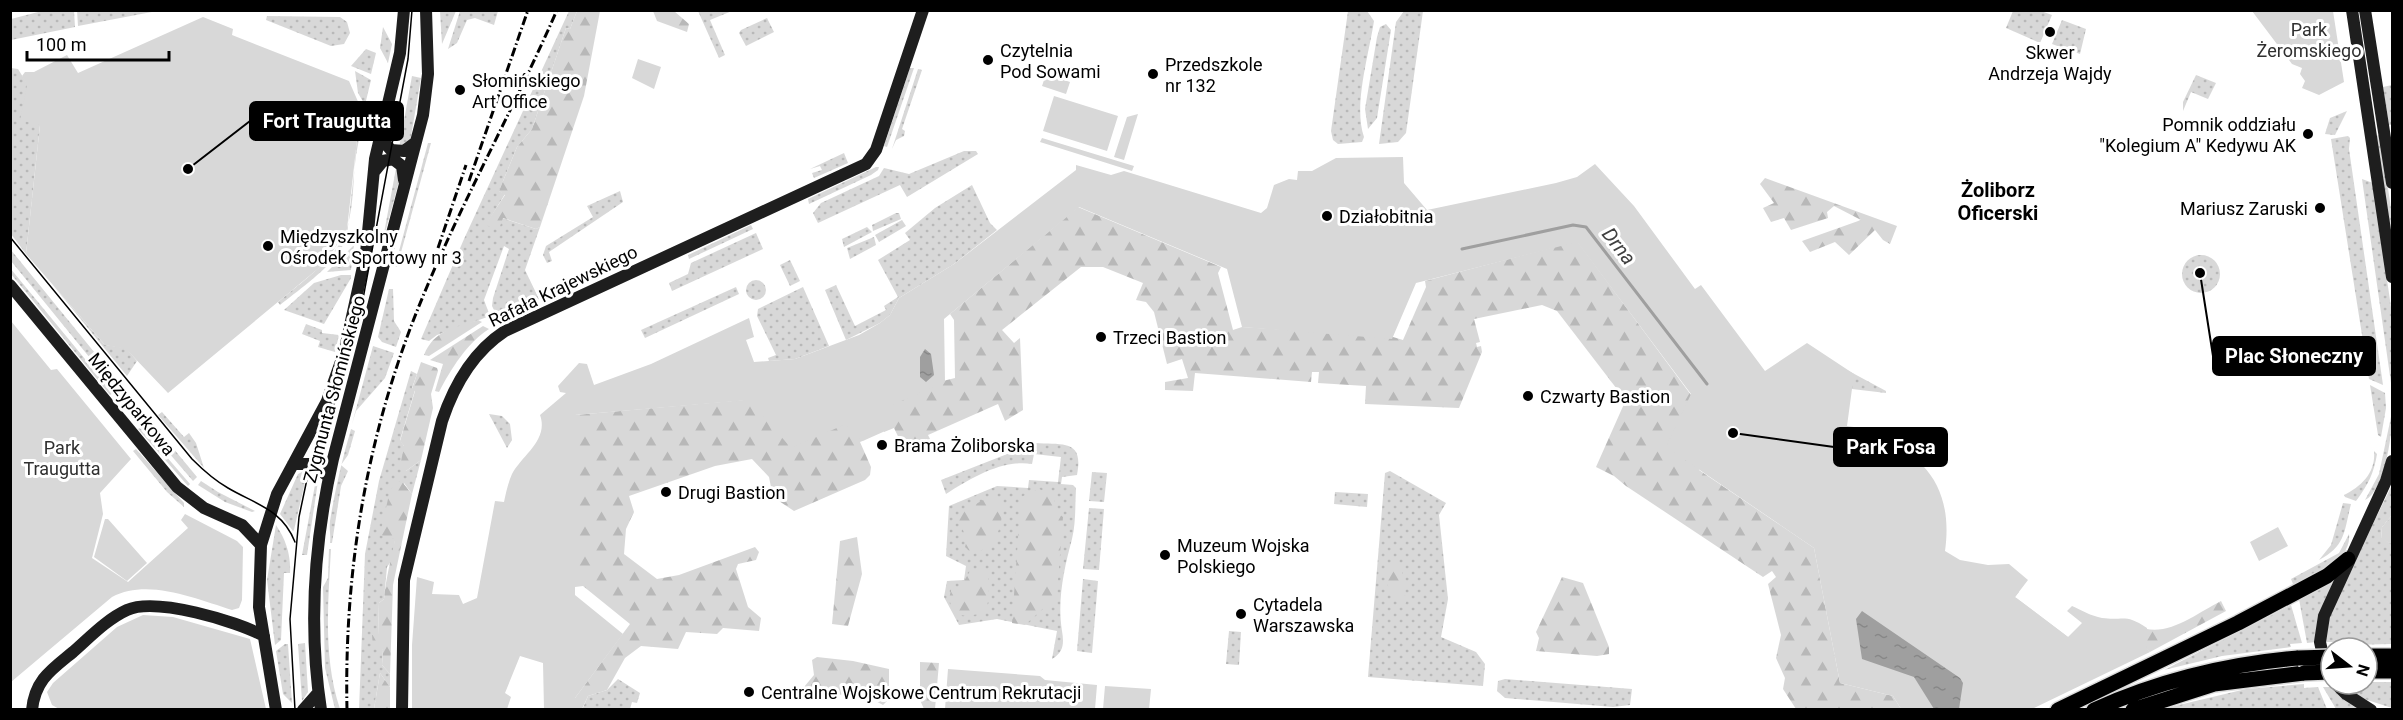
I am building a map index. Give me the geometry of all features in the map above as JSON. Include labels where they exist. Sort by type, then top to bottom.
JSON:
[{"type":"main road","name":"Zygmunta Słomińskiego","points":[[275,706],[259,607],[261,545],[267,519],[327,401],[342,361],[366,253],[374,173],[382,124],[400,53],[404,10]]},
{"type":"main road","name":"Zygmunta Słomińskiego","points":[[321,710],[318,693],[314,589],[319,529],[329,477],[416,142],[427,88],[426,10]]},
{"type":"main road","name":"Rafała Krajewskiego","points":[[402,710],[405,580],[448,404],[466,369],[481,350],[505,331],[860,168],[871,159],[923,10]]},
{"type":"main road","points":[[2352,10],[2392,277]]},
{"type":"main road","points":[[2366,10],[2392,183]]},
{"type":"main road","points":[[2366,102],[2379,98]]},
{"type":"main road","points":[[382,124],[384,140],[391,150],[404,151],[416,142]]},
{"type":"main road","points":[[374,173],[383,161],[395,160],[402,166],[405,188]]},
{"type":"main road","name":"Międzyparkowa","points":[[10,285],[177,487],[204,508],[242,525],[261,545]]},
{"type":"main road","points":[[2320,636],[2328,604],[2389,477],[2392,460]]},
{"type":"main road","points":[[293,464],[312,464],[329,477]]},
{"type":"main road","points":[[242,525],[267,519]]},
{"type":"main road","points":[[2058,710],[2238,623],[2327,576],[2348,559]]},
{"type":"main road","points":[[32,710],[34,691],[43,679],[111,619],[127,610],[156,605],[242,623],[264,636]]},
{"type":"main road","points":[[242,623],[259,607]]},
{"type":"main road","points":[[2133,710],[2214,684],[2319,660]]},
{"type":"main road","points":[[2094,710],[2145,688],[2190,674],[2235,665],[2301,665],[2319,669]]},
{"type":"main road","points":[[303,710],[318,693]]},
{"type":"main road","points":[[2349,696],[2371,710]]},
{"type":"main road","points":[[275,706],[287,710]]},
{"type":"green space","points":[[77,10],[157,10],[157,11],[78,26]]},
{"type":"green space","points":[[42,11],[74,11],[75,27],[11,40],[11,19]]},
{"type":"green space","points":[[440,11],[456,11],[442,44]]},
{"type":"green space","points":[[460,11],[498,11],[494,25],[475,18],[467,20],[457,43],[448,49]]},
{"type":"green space","points":[[569,11],[577,11],[570,29],[566,28],[532,129],[517,147],[499,191],[505,194],[486,225],[502,218],[536,229],[540,227],[525,270],[539,299],[504,316],[495,312],[492,306],[493,298],[509,249],[504,246],[484,300],[490,316],[437,335],[429,341],[421,339],[464,239]]},
{"type":"green space","points":[[577,11],[600,11],[584,96],[540,227],[536,229],[503,218],[499,229],[485,225],[505,195],[499,191],[517,147],[532,129],[566,28],[570,29]]},
{"type":"green space","points":[[653,11],[674,11],[689,24],[687,32],[657,21]]},
{"type":"green space","points":[[698,11],[732,11],[710,20],[725,55],[719,58]]},
{"type":"green space","points":[[1348,11],[1367,11],[1374,21],[1361,95],[1361,124],[1364,137],[1362,142],[1338,144],[1333,140],[1331,131]]},
{"type":"green space","points":[[1404,11],[1423,11],[1406,133],[1398,142],[1379,144],[1396,22]]},
{"type":"green space","points":[[2013,11],[2041,11],[2052,15],[2040,43],[2006,28]]},
{"type":"green space","name":"Park Żeromskiego","points":[[2252,11],[2333,11],[2344,82],[2319,95],[2302,88],[2305,81],[2300,74],[2302,68],[2292,64]]},
{"type":"green space","points":[[267,16],[340,17],[347,22],[350,33],[344,44],[331,46],[266,20]]},
{"type":"green space","points":[[203,17],[233,29],[232,35],[349,81],[363,113],[357,140],[347,229],[325,263],[168,393],[126,349],[105,345],[26,254],[40,125],[20,120],[27,85],[22,76],[25,72],[34,72],[67,55],[78,73]]},
{"type":"green space","points":[[767,18],[774,32],[746,46],[739,33],[741,30]]},
{"type":"green space","points":[[2062,20],[2086,29],[2080,54],[2052,44]]},
{"type":"green space","points":[[1386,24],[1391,30],[1377,118],[1368,129],[1365,109],[1377,37],[1380,27]]},
{"type":"green space","points":[[383,27],[392,44],[388,63],[380,48]]},
{"type":"green space","points":[[366,49],[376,53],[371,74],[351,66]]},
{"type":"green space","points":[[638,59],[661,67],[654,89],[632,78]]},
{"type":"green space","points":[[11,68],[18,69],[28,85],[40,125],[26,254],[11,234]]},
{"type":"green space","points":[[910,68],[914,68],[887,147],[884,146]]},
{"type":"green space","points":[[918,69],[922,70],[902,129],[905,131],[904,136],[896,140],[892,149]]},
{"type":"green space","points":[[355,71],[371,80],[365,105],[358,93]]},
{"type":"green space","points":[[1046,74],[1070,82],[1066,94],[1042,86]]},
{"type":"green space","points":[[2196,75],[2216,83],[2208,99],[2191,92],[2183,111],[2183,102]]},
{"type":"green space","points":[[412,76],[421,78],[410,142],[399,148]]},
{"type":"green space","points":[[2392,85],[2392,125],[2389,125],[2383,87]]},
{"type":"green space","points":[[1054,96],[1118,116],[1107,151],[1043,131]]},
{"type":"green space","points":[[2347,111],[2335,135],[2325,134],[2330,118]]},
{"type":"green space","points":[[364,113],[356,155],[354,169],[357,141]]},
{"type":"green space","points":[[1138,114],[1124,160],[1114,157],[1127,117]]},
{"type":"green space","points":[[2380,135],[2392,215],[2392,239],[2376,136]]},
{"type":"green space","points":[[2348,136],[2383,385],[2369,379],[2331,139]]},
{"type":"green space","points":[[1042,138],[1134,166],[1132,171],[1040,142]]},
{"type":"green space","points":[[428,143],[431,143],[397,267],[395,266]]},
{"type":"green space","points":[[964,151],[976,151],[978,154],[907,197],[900,185],[818,223],[813,213],[821,203],[879,176],[884,168],[909,174]]},
{"type":"green space","points":[[844,153],[848,163],[814,178],[812,173],[822,170],[820,166],[810,169]]},
{"type":"green space","points":[[1403,157],[1404,183],[1427,210],[1556,183],[1577,177],[1595,164],[1634,206],[1695,289],[1701,285],[1765,371],[1807,343],[1854,374],[1847,426],[1875,430],[1875,439],[1910,455],[1934,480],[1945,512],[1947,531],[1945,551],[1960,560],[1988,565],[2009,564],[2028,580],[2015,597],[2068,637],[2082,623],[2067,611],[2072,606],[2098,617],[2124,618],[2140,623],[2147,628],[2146,647],[2150,652],[2032,709],[1901,709],[1893,696],[1840,683],[1814,548],[1666,447],[1691,394],[1577,242],[1416,283],[1392,339],[1242,327],[1227,269],[1079,207],[944,319],[945,382],[892,405],[892,428],[865,440],[861,441],[846,424],[791,448],[749,400],[575,415],[575,595],[623,634],[575,698],[575,709],[544,709],[543,663],[520,656],[505,693],[511,697],[507,709],[412,710],[412,645],[417,577],[434,582],[432,594],[459,595],[463,604],[477,598],[495,501],[504,502],[512,474],[538,440],[542,424],[540,415],[566,393],[560,392],[558,386],[579,363],[587,364],[594,385],[651,364],[749,318],[754,337],[746,340],[754,362],[795,359],[859,335],[890,315],[899,298],[954,264],[1076,170],[1076,165],[1111,175],[1124,171],[1261,213],[1267,208],[1274,185],[1289,179],[1297,180],[1298,171],[1312,171],[1336,158]]},
{"type":"green space","points":[[397,163],[401,174],[382,244]]},
{"type":"green space","points":[[879,167],[878,170],[871,175],[809,204],[808,199]]},
{"type":"green space","points":[[1765,178],[1897,226],[1890,244],[1883,240],[1875,230],[1849,255],[1835,242],[1810,252],[1802,241],[1861,220],[1834,206],[1827,212],[1828,218],[1791,230],[1784,218],[1771,222],[1763,208],[1774,203],[1760,184]]},
{"type":"green space","points":[[2362,179],[2373,183],[2392,314],[2392,390]]},
{"type":"green space","points":[[972,185],[990,223],[997,230],[954,264],[899,298],[890,315],[880,323],[846,340],[825,290],[836,285],[855,326],[886,310],[884,306],[898,297],[878,260],[910,240],[905,233],[935,208]]},
{"type":"green space","points":[[620,191],[623,202],[549,252],[552,261],[547,263],[543,255],[546,246],[593,217],[587,206]]},
{"type":"green space","points":[[1078,207],[1221,267],[1218,273],[1233,330],[1242,327],[1393,337],[1403,340],[1426,287],[1425,281],[1577,241],[1691,395],[1699,470],[1814,548],[1840,683],[1893,696],[1901,709],[1796,709],[1783,689],[1785,678],[1776,658],[1781,635],[1768,584],[1776,577],[1772,571],[1763,577],[1614,476],[1596,467],[1624,404],[1620,393],[1557,311],[1542,305],[1474,319],[1480,342],[1476,343],[1477,347],[1481,346],[1482,352],[1459,408],[1365,404],[1366,386],[1318,383],[1319,372],[1312,372],[1311,382],[1195,373],[1193,391],[1165,390],[1165,382],[1188,378],[1182,359],[1167,364],[1154,312],[1146,302],[1136,300],[1143,283],[1103,267],[1081,267],[1002,330],[1014,343],[1020,338],[1023,410],[1005,421],[998,404],[928,435],[930,439],[905,451],[894,428],[884,432],[882,396],[955,378],[954,320],[950,314]]},
{"type":"green space","points":[[899,213],[901,219],[873,231],[872,225]]},
{"type":"green space","points":[[902,220],[906,226],[879,242],[875,235]]},
{"type":"green space","points":[[349,222],[347,235],[337,255],[280,305],[278,302],[318,269],[336,249],[343,239]]},
{"type":"green space","points":[[751,225],[753,229],[689,259],[688,255]]},
{"type":"green space","points":[[867,227],[872,232],[844,247],[842,239]]},
{"type":"green space","points":[[756,233],[763,249],[672,291],[669,283],[688,274],[691,263]]},
{"type":"green space","points":[[874,237],[876,245],[850,259],[847,248]]},
{"type":"green space","points":[[354,245],[351,270],[327,272]]},
{"type":"green space","points":[[11,250],[121,385],[116,390],[11,261]]},
{"type":"green space","points":[[2201,255],[2208,256],[2214,261],[2219,267],[2219,281],[2214,287],[2208,292],[2201,293],[2194,292],[2188,287],[2183,281],[2182,274],[2183,267],[2188,261],[2194,256]]},
{"type":"green space","points":[[790,260],[800,281],[790,286],[780,265]]},
{"type":"green space","points":[[10,268],[113,393],[110,395],[11,274]]},
{"type":"green space","points":[[341,275],[351,275],[351,278],[324,324],[284,310],[314,283]]},
{"type":"green space","points":[[756,280],[763,283],[766,290],[763,297],[756,300],[749,297],[746,290],[749,283]]},
{"type":"green space","points":[[52,284],[105,345],[126,348],[137,361],[127,376]]},
{"type":"green space","points":[[736,287],[739,294],[645,338],[641,330]]},
{"type":"green space","points":[[803,287],[829,346],[795,359],[769,361],[768,358],[776,355],[757,316],[758,309]]},
{"type":"green space","points":[[389,289],[393,289],[394,321],[401,332],[396,347],[382,342],[378,337]]},
{"type":"green space","points":[[478,320],[482,322],[429,356],[424,355],[439,335]]},
{"type":"green space","name":"Park Traugutta","points":[[11,321],[51,370],[57,369],[131,459],[100,493],[103,514],[92,558],[128,582],[188,528],[181,520],[185,514],[237,541],[243,547],[242,600],[239,608],[232,610],[172,592],[141,589],[126,592],[112,597],[11,682]]},
{"type":"green space","points":[[306,324],[322,330],[322,333],[339,335],[335,352],[318,347],[320,341],[302,334]]},
{"type":"green space","points":[[483,326],[489,329],[467,349],[439,392],[435,391],[443,364],[430,360]]},
{"type":"green space","points":[[373,346],[394,353],[385,378],[356,411],[352,424]]},
{"type":"green space","points":[[421,362],[437,368],[438,371],[431,394],[433,408],[421,460],[406,471],[400,467],[404,446],[400,441]]},
{"type":"green space","points":[[1847,370],[1886,391],[1886,393],[1852,389]]},
{"type":"green space","points":[[411,371],[417,374],[412,388],[415,390],[400,440],[404,446],[406,471],[421,460],[412,494],[404,483],[392,560],[387,567],[384,599],[379,603],[378,635],[372,635],[383,650],[382,665],[390,674],[390,687],[380,673],[374,709],[359,710],[365,554],[379,481]]},
{"type":"green space","points":[[2370,385],[2385,393],[2386,408],[2381,437],[2378,435]]},
{"type":"green space","points":[[742,391],[845,412],[865,440],[860,442],[871,467],[870,475],[865,480],[794,511],[773,497],[769,477],[752,459],[715,466],[629,496],[634,512],[626,529],[624,554],[657,579],[679,575],[755,547],[759,552],[756,560],[738,564],[736,569],[748,607],[761,618],[759,631],[723,628],[717,634],[686,632],[678,649],[641,646],[625,658],[607,690],[588,696],[582,709],[575,709],[575,698],[630,624],[583,586],[575,587],[575,415],[744,400]]},
{"type":"green space","points":[[162,412],[184,437],[189,433],[196,443],[204,468],[158,415]]},
{"type":"green space","points":[[2392,412],[2389,446],[2383,473],[2372,494],[2365,500],[2379,474]]},
{"type":"green space","points":[[489,414],[502,416],[510,424],[512,440],[507,448]]},
{"type":"green space","points":[[149,419],[197,477],[193,481],[144,424]]},
{"type":"green space","points":[[141,427],[190,484],[188,486],[138,429]]},
{"type":"green space","points":[[351,429],[355,431],[348,455],[342,464]]},
{"type":"green space","points":[[1035,443],[1069,446],[1077,455],[1078,463],[1077,475],[1062,477],[1061,484],[1073,485],[1076,488],[1075,514],[1061,596],[1063,643],[1059,653],[1052,659],[1057,631],[997,619],[959,625],[944,597],[947,581],[964,580],[966,566],[946,556],[949,506],[997,486],[1028,488],[1029,480],[1058,482],[1061,457],[1034,454],[1032,464],[1010,464],[999,467],[977,476],[946,494],[941,480]]},
{"type":"green space","points":[[136,449],[184,503],[184,507],[167,492],[133,451]]},
{"type":"green space","points":[[2374,451],[2377,454],[2374,467],[2364,490],[2356,501],[2345,497],[2344,495],[2362,483],[2370,472]]},
{"type":"green space","points":[[341,465],[348,471],[341,486],[332,543],[330,543],[330,521]]},
{"type":"green space","points":[[308,469],[293,531],[280,514],[298,474]]},
{"type":"green space","points":[[1390,471],[1446,503],[1439,515],[1448,599],[1441,637],[1476,652],[1485,664],[1483,686],[1368,677],[1385,473]]},
{"type":"green space","points":[[1092,472],[1107,473],[1104,502],[1089,501]]},
{"type":"green space","points":[[317,474],[318,481],[307,555],[302,555]]},
{"type":"green space","points":[[201,481],[255,511],[252,512],[225,502],[198,485]]},
{"type":"green space","points":[[398,481],[403,483],[412,494],[393,585],[390,674],[382,665],[383,650],[373,646],[372,635],[378,635],[379,603],[384,599],[395,539],[380,535],[390,490]]},
{"type":"green space","points":[[2392,485],[2392,515],[2382,527],[2381,538],[2392,544],[2392,644],[2379,644],[2379,636],[2326,636],[2329,613]]},
{"type":"green space","points":[[1039,489],[1055,496],[1054,510],[1063,517],[1056,605],[1047,605],[1025,625],[1012,623],[1021,497]]},
{"type":"green space","points":[[1335,492],[1368,494],[1367,507],[1334,504]]},
{"type":"green space","points":[[990,496],[1002,505],[999,528],[993,541],[981,551],[973,554],[965,547],[967,540],[958,518],[962,512]]},
{"type":"green space","points":[[2343,503],[2351,504],[2345,530],[2334,549],[2319,560],[2331,545]]},
{"type":"green space","points":[[1089,508],[1104,509],[1099,570],[1083,569]]},
{"type":"green space","points":[[2392,515],[2392,544],[2381,539],[2382,527]]},
{"type":"green space","points":[[105,519],[108,519],[147,563],[127,581],[94,557]]},
{"type":"green space","points":[[276,525],[287,548],[290,573],[284,573],[281,640],[275,645],[267,580]]},
{"type":"green space","points":[[2278,527],[2288,546],[2259,561],[2250,542]]},
{"type":"green space","points":[[2349,534],[2345,552],[2339,559],[2322,573],[2295,589],[2291,579],[2339,553]]},
{"type":"green space","points":[[857,537],[862,574],[848,626],[832,624],[840,541]]},
{"type":"green space","points":[[329,549],[331,549],[329,650],[340,709],[335,709],[325,668],[323,587],[328,578]]},
{"type":"green space","points":[[1388,563],[1401,564],[1406,603],[1393,600],[1386,580]]},
{"type":"green space","points":[[981,567],[988,571],[989,598],[985,613],[967,616],[954,614],[949,599],[952,586],[960,588],[970,571]]},
{"type":"green space","points":[[1562,577],[1583,583],[1609,647],[1609,654],[1597,656],[1536,651],[1539,638],[1536,632]]},
{"type":"green space","points":[[1083,579],[1098,581],[1092,653],[1077,651]]},
{"type":"green space","points":[[2332,584],[2318,622],[2316,642],[2307,643],[2299,599]]},
{"type":"green space","points":[[2010,588],[2019,592],[2015,597]]},
{"type":"green space","points":[[2015,597],[2068,637],[2137,625],[2147,629],[2169,628],[2221,601],[2226,611],[2150,652],[2147,649],[2039,640]]},
{"type":"green space","points":[[2291,605],[2302,643],[2290,644],[2291,647],[2222,656],[2164,670]]},
{"type":"green space","points":[[143,615],[173,617],[250,639],[266,709],[61,710],[52,705],[47,692],[53,683],[117,627]]},
{"type":"green space","points":[[1229,631],[1241,632],[1239,665],[1226,664]]},
{"type":"green space","points":[[305,643],[308,692],[302,701],[298,644]]},
{"type":"green space","points":[[288,644],[292,703],[283,694],[276,651]]},
{"type":"green space","points":[[817,657],[853,661],[889,669],[889,699],[883,705],[857,691],[812,701],[808,699],[804,687],[814,675],[812,660]]},
{"type":"green space","points":[[920,662],[939,663],[935,709],[924,709],[920,700]]},
{"type":"green space","points":[[948,669],[1040,676],[1045,680],[1097,685],[1095,709],[945,709]]},
{"type":"green space","points":[[380,673],[390,687],[390,709],[374,709]]},
{"type":"green space","points":[[618,679],[640,693],[637,703],[632,702],[630,709],[582,710],[588,696],[607,690]]},
{"type":"green space","points":[[1505,679],[1632,689],[1630,705],[1613,707],[1505,698],[1497,691],[1498,681]]},
{"type":"green space","points":[[2379,682],[2392,682],[2392,708],[2358,697],[2379,696]]},
{"type":"green space","points":[[2304,684],[2304,688],[2318,687],[2319,696],[2322,696],[2327,709],[2162,709],[2246,689]]},
{"type":"green space","points":[[1105,686],[1151,689],[1149,709],[1103,709]]},
{"type":"green space","points":[[2328,696],[2344,696],[2359,709],[2336,709]]},
{"type":"water","points":[[925,349],[931,354],[934,375],[926,382],[920,377],[920,357]]},
{"type":"water","points":[[1862,611],[1960,678],[1963,683],[1959,709],[1934,709],[1914,677],[1862,659],[1856,619]]},
{"type":"waterway","name":"Drna","points":[[1462,249],[1573,225],[1586,227],[1707,384]]},
{"type":"tram line","points":[[295,710],[290,619],[299,517],[307,479],[345,374],[359,320],[408,59],[412,10]]},
{"type":"tram line","points":[[10,237],[192,459],[223,485],[258,503],[275,515],[283,522],[295,542]]},
{"type":"railway","points":[[469,181],[528,10]]},
{"type":"railway","points":[[347,710],[347,658],[354,557],[372,457],[384,408],[399,359],[433,273],[557,10]]},
{"type":"railway","points":[[438,248],[466,165]]},
{"type":"place","name":"Skwer Andrzeja Wajdy","points":[[2050,32]]},
{"type":"place","name":"Czytelnia Pod Sowami","points":[[988,60]]},
{"type":"place","name":"Przedszkole nr 132","points":[[1153,74]]},
{"type":"place","name":"Słomińskiego Art Office","points":[[460,90]]},
{"type":"place","name":"Pomnik oddziału \"Kolegium A\" Kedywu AK","points":[[2308,134]]},
{"type":"place","name":"Fort Traugutta","points":[[188,169]]},
{"type":"place","name":"Mariusz Zaruski","points":[[2320,208]]},
{"type":"place","name":"Działobitnia","points":[[1327,216]]},
{"type":"place","name":"Międzyszkolny Ośrodek Sportowy nr 3","points":[[268,246]]},
{"type":"place","name":"Plac Słoneczny","points":[[2200,273]]},
{"type":"place","name":"Trzeci Bastion","points":[[1101,337]]},
{"type":"place","name":"Czwarty Bastion","points":[[1528,396]]},
{"type":"place","name":"Park Fosa","points":[[1733,433]]},
{"type":"place","name":"Brama Żoliborska","points":[[882,445]]},
{"type":"place","name":"Drugi Bastion","points":[[666,492]]},
{"type":"place","name":"Muzeum Wojska Polskiego","points":[[1165,555]]},
{"type":"place","name":"Cytadela Warszawska","points":[[1241,614]]},
{"type":"place","name":"Centralne Wojskowe Centrum Rekrutacji","points":[[749,692]]},
{"type":"district","name":"Żoliborz Oficerski","points":[[1998,202]]}]
